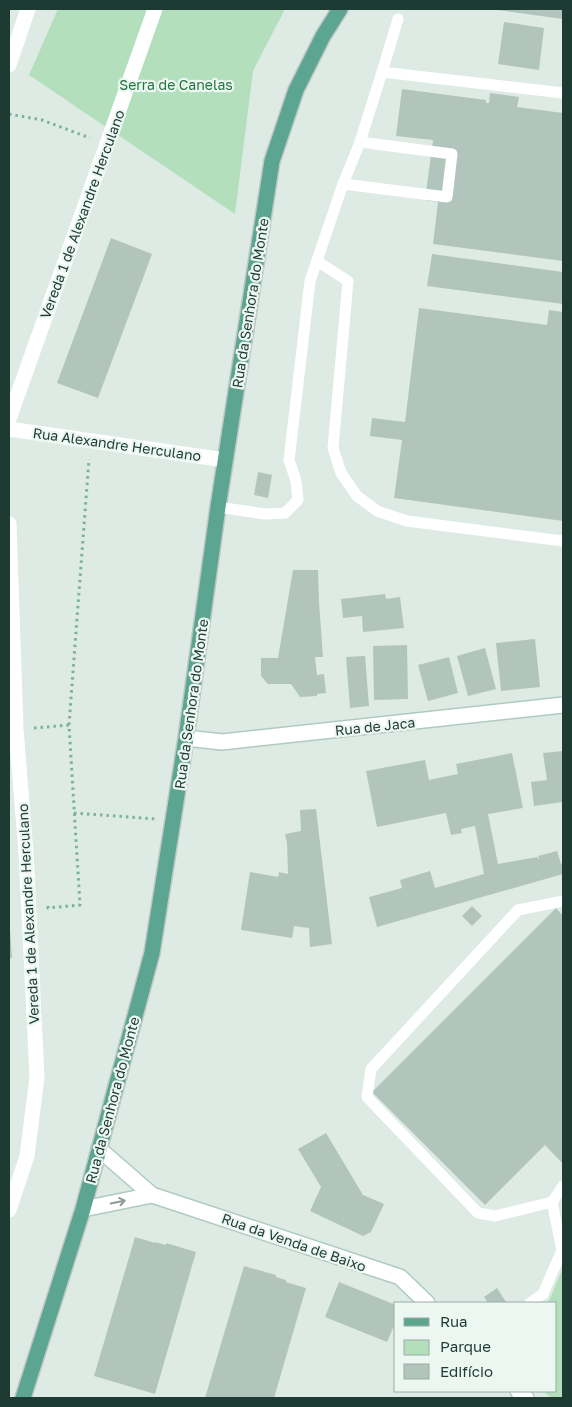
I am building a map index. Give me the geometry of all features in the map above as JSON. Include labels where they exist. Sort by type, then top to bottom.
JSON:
[{"type":"main road","name":"Rua da Senhora do Monte","points":[[23,1398],[83,1210],[152,953],[174,820],[218,506],[272,161],[296,90],[323,36],[340,9]]},
{"type":"street","points":[[9,65],[28,9]]},
{"type":"street","name":"Vereda 1 de Alexandre Herculano","points":[[9,419],[154,9]]},
{"type":"street","name":"Rua Alexandre Herculano","points":[[9,429],[225,460]]},
{"type":"street","name":"Vereda 1 de Alexandre Herculano","points":[[9,524],[16,729],[26,853],[37,1077],[27,1156],[9,1210]]},
{"type":"street","name":"Rua de Jaca","points":[[186,738],[222,742],[563,706]]},
{"type":"street","points":[[99,1149],[152,1195]]},
{"type":"street","points":[[83,1210],[152,1195]]},
{"type":"street","name":"Rua da Venda de Baixo","points":[[152,1195],[400,1277],[426,1302]]},
{"type":"lane","points":[[218,506],[265,514],[285,513],[298,500],[296,481],[288,460],[310,281],[343,184],[360,142],[398,19]]},
{"type":"lane","points":[[382,72],[563,93]]},
{"type":"lane","points":[[343,184],[447,196],[452,154],[360,142]]},
{"type":"lane","points":[[317,261],[348,281],[333,448],[341,473],[356,496],[377,511],[407,521],[563,541]]},
{"type":"lane","points":[[563,901],[518,910],[371,1069],[367,1098],[478,1213],[495,1216],[552,1202],[563,1186]]},
{"type":"lane","points":[[531,1302],[543,1294],[562,1250],[552,1202]]},
{"type":"path","points":[[9,114],[42,120],[106,144]]},
{"type":"path","points":[[47,900],[48,908],[80,905],[69,725],[90,440]]},
{"type":"path","points":[[16,729],[69,725]]},
{"type":"path","points":[[74,813],[174,820]]},
{"type":"green space","name":"Serra de Canelas","points":[[58,9],[285,9],[253,71],[235,214],[29,75]]},
{"type":"green space","points":[[563,1268],[563,1398],[552,1398],[545,1393],[557,1392],[557,1302],[548,1302]]},
{"type":"building","points":[[563,9],[563,19],[497,10]]},
{"type":"building","points":[[504,22],[544,28],[539,70],[498,64]]},
{"type":"building","points":[[402,89],[486,100],[486,103],[489,103],[490,93],[519,97],[517,107],[563,113],[563,261],[433,244],[438,202],[425,200],[433,140],[396,136]]},
{"type":"building","points":[[111,238],[152,254],[98,398],[57,383]]},
{"type":"building","points":[[432,254],[563,272],[563,304],[427,286]]},
{"type":"building","points":[[419,308],[547,325],[549,310],[563,312],[563,521],[394,498],[402,440],[370,436],[372,418],[405,422]]},
{"type":"building","points":[[258,472],[272,475],[268,498],[254,495]]},
{"type":"building","points":[[293,570],[318,570],[323,657],[315,657],[317,675],[324,674],[326,693],[317,694],[317,696],[300,697],[291,684],[268,684],[261,676],[261,658],[278,658]]},
{"type":"building","points":[[385,594],[386,599],[400,597],[404,628],[363,632],[362,616],[343,618],[341,599]]},
{"type":"building","points":[[535,639],[540,687],[501,691],[496,643]]},
{"type":"building","points":[[407,645],[408,699],[374,700],[373,646]]},
{"type":"building","points":[[485,648],[496,689],[468,696],[457,656]]},
{"type":"building","points":[[365,656],[369,706],[350,708],[346,657]]},
{"type":"building","points":[[449,657],[458,693],[428,701],[418,665]]},
{"type":"building","points":[[563,751],[563,802],[534,806],[531,782],[547,780],[543,753]]},
{"type":"building","points":[[512,753],[523,808],[488,814],[498,864],[537,857],[539,859],[538,856],[557,851],[561,864],[563,863],[563,874],[377,927],[369,897],[402,888],[400,880],[430,871],[435,888],[484,874],[475,826],[461,829],[462,833],[451,835],[446,813],[377,827],[366,771],[425,760],[429,780],[458,774],[456,764]]},
{"type":"building","points":[[316,809],[332,944],[310,947],[309,928],[294,926],[292,938],[241,930],[250,872],[278,877],[279,872],[288,874],[285,834],[301,831],[300,810]]},
{"type":"building","points":[[472,906],[482,916],[472,926],[462,916]]},
{"type":"building","points":[[556,908],[563,916],[563,1164],[545,1145],[485,1205],[372,1092]]},
{"type":"building","points":[[10,929],[12,958],[9,958]]},
{"type":"building","points":[[326,1133],[363,1195],[384,1204],[371,1232],[363,1236],[310,1211],[321,1187],[298,1149]]},
{"type":"building","points":[[135,1237],[155,1243],[166,1245],[166,1243],[196,1252],[155,1394],[94,1376]]},
{"type":"building","points":[[244,1266],[276,1275],[276,1277],[286,1280],[286,1282],[306,1288],[274,1398],[205,1398]]},
{"type":"building","points":[[339,1282],[394,1304],[394,1326],[387,1342],[325,1317]]},
{"type":"building","points":[[497,1288],[506,1302],[487,1302],[484,1297]]}]
